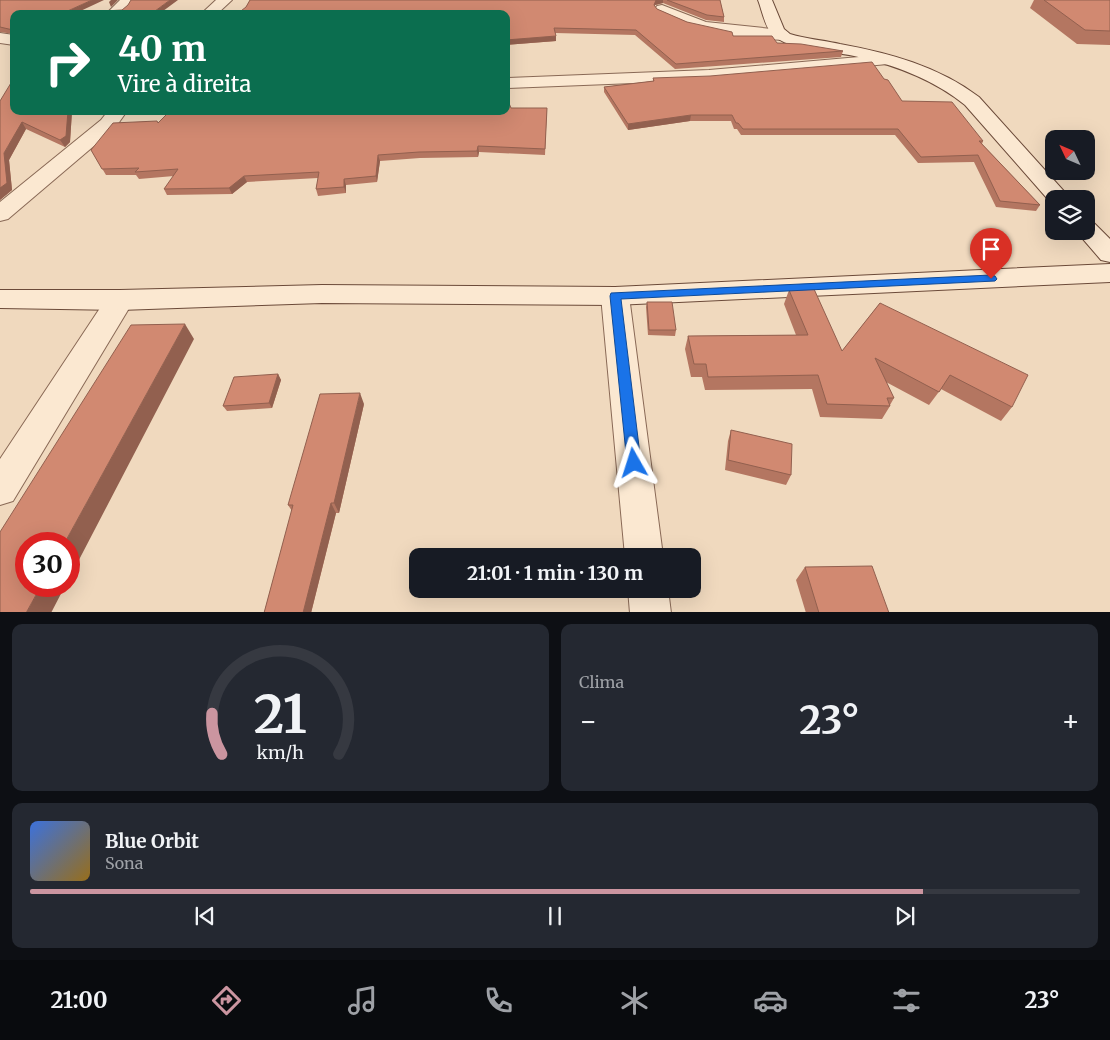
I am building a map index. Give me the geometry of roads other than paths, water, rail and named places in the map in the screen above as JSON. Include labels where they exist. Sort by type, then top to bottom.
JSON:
[{"type":"street","points":[[119,10],[127,0]]},
{"type":"street","points":[[213,10],[225,0]]},
{"type":"street","points":[[765,0],[777,32],[782,35]]},
{"type":"street","points":[[662,9],[687,21],[715,28],[782,35],[934,75],[958,89],[972,101],[1052,190]]},
{"type":"street","points":[[510,83],[709,75],[882,60]]},
{"type":"street","points":[[0,214],[108,124],[115,115]]},
{"type":"street","points":[[1095,238],[1110,254]]},
{"type":"street","points":[[0,298],[120,300],[322,294],[615,296],[1110,273]]},
{"type":"street","points":[[615,296],[643,548]]},
{"type":"street","points":[[0,489],[120,300]]},
{"type":"street","points":[[649,598],[651,612]]}]
